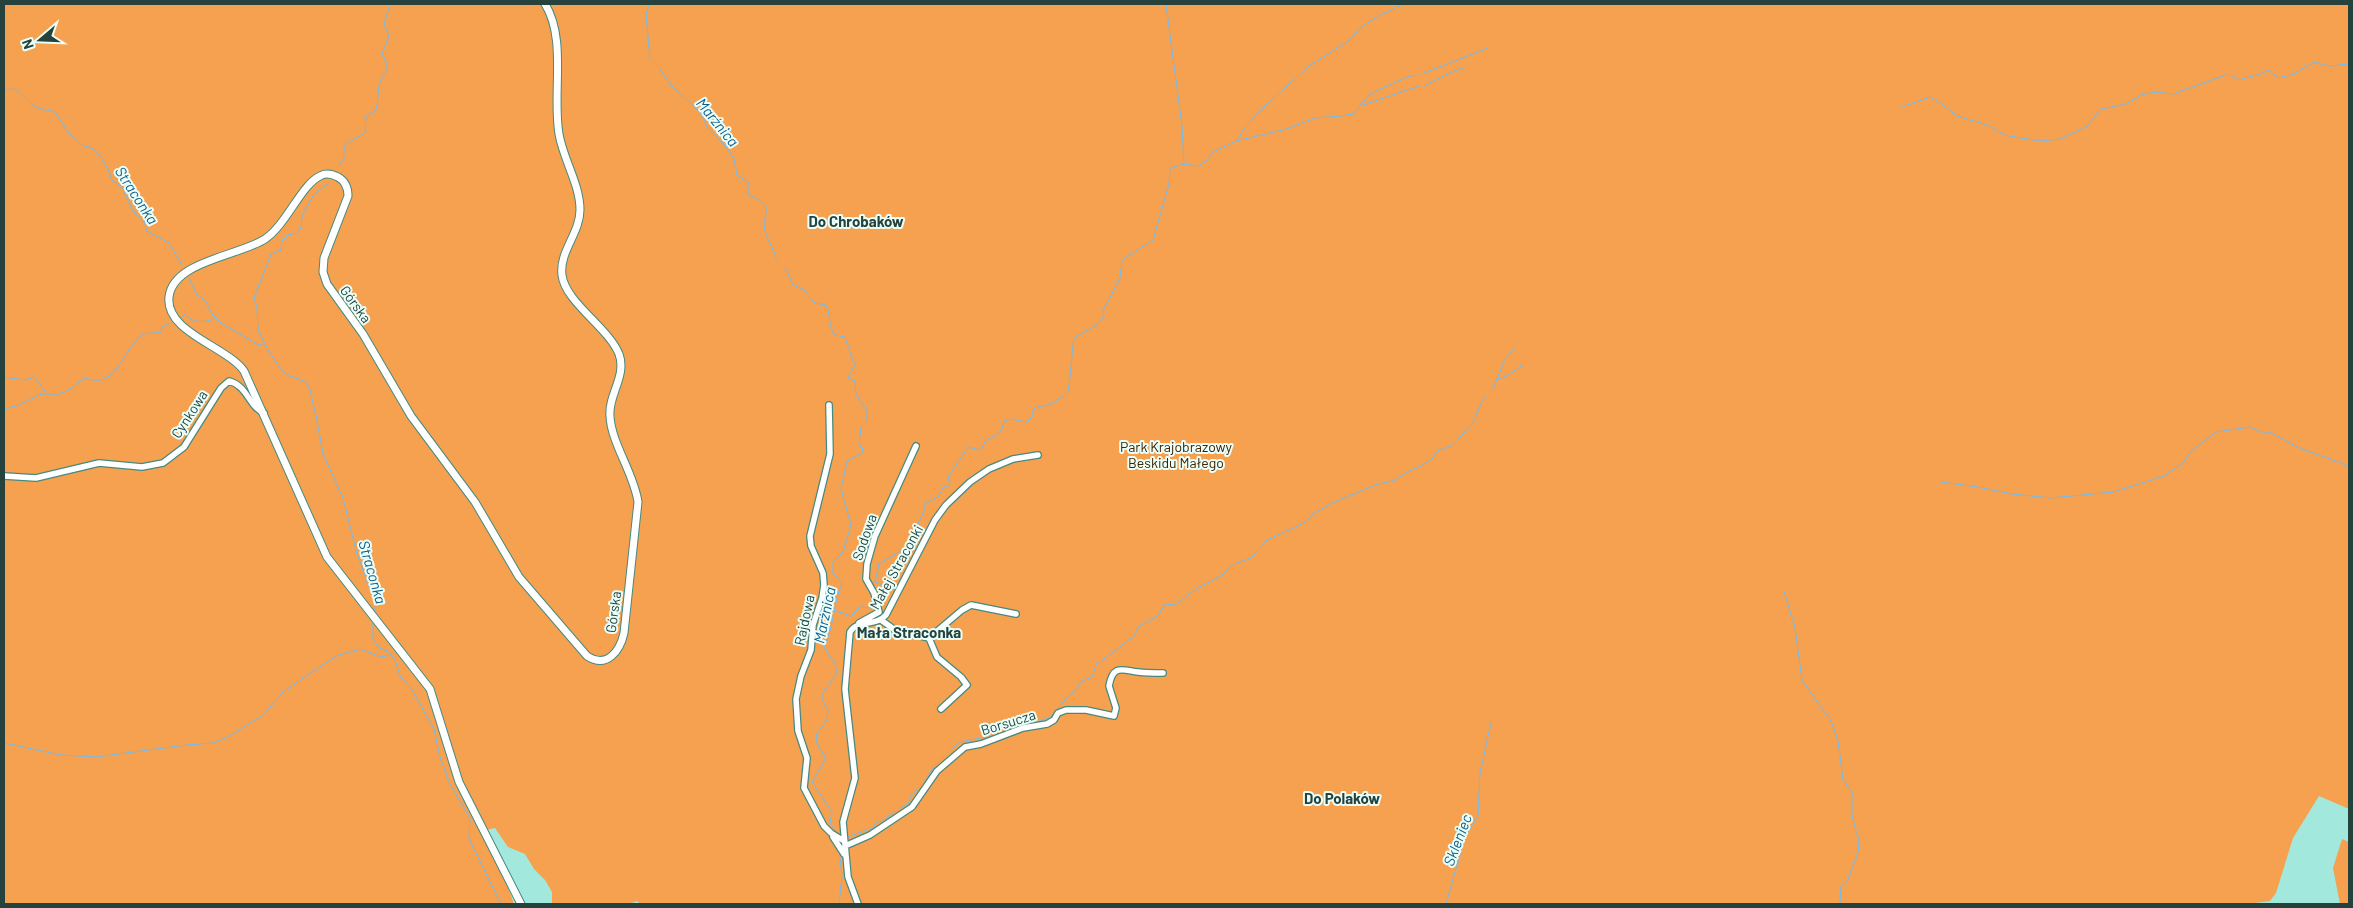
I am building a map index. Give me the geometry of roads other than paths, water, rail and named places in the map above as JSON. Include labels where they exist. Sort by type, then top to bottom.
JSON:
[{"type":"street","name":"Górska","points":[[521,904],[459,782],[430,689],[338,574],[321,545],[247,376],[239,364],[193,334],[177,320],[169,305],[170,290],[176,280],[188,271],[251,246],[269,236],[283,222],[315,179],[322,174],[332,174],[344,182],[348,193],[323,262],[324,276],[329,288],[363,334],[411,416],[475,502],[524,583],[589,657],[604,660],[618,652],[622,643],[625,621],[638,502],[634,483],[610,417],[621,370],[620,356],[610,339],[569,292],[562,277],[562,265],[579,220],[580,207],[558,131],[555,27],[545,4]]},
{"type":"street","name":"Cynkowa","points":[[4,476],[36,478],[99,464],[142,467],[162,463],[184,447],[221,388],[229,382],[242,387],[257,409],[264,413]]},
{"type":"street","name":"Rajdowa","points":[[829,405],[830,454],[810,536],[811,546],[823,573],[823,592],[813,625],[811,650],[799,683],[796,709],[798,730],[807,758],[804,788],[818,818],[832,834],[846,856]]},
{"type":"street","name":"Sodowa","points":[[855,626],[877,615],[879,610],[877,600],[865,577],[870,550],[916,446]]},
{"type":"street","name":"Małej Straconki","points":[[855,626],[882,620],[935,520],[946,505],[970,482],[989,469],[1008,461],[1038,455]]},
{"type":"street","points":[[929,638],[962,610],[971,605],[1016,614]]},
{"type":"street","points":[[882,620],[896,630],[929,638]]},
{"type":"street","points":[[855,626],[849,637],[845,688],[855,778],[843,815],[848,877],[858,904]]},
{"type":"street","points":[[929,638],[937,657],[968,685],[941,709]]},
{"type":"street","name":"Borsucza","points":[[844,842],[870,835],[912,807],[937,771],[965,747],[982,744],[1023,728],[1047,724],[1054,720],[1058,713],[1066,710],[1086,710],[1114,716],[1116,708],[1109,686],[1116,671],[1123,668],[1138,672],[1163,673]]},
{"type":"street","name":"Rajdowa","points":[[832,834],[844,842]]},
{"type":"waterway","points":[[338,166],[344,159],[344,148],[348,142],[365,133],[366,117],[376,110],[379,85],[387,71],[387,64],[382,54],[389,36],[384,24],[390,4]]},
{"type":"waterway","name":"Marźnica","points":[[649,4],[646,14],[650,59],[660,69],[670,84],[701,113],[708,129],[726,146],[734,159],[737,175],[748,182],[748,194],[761,201],[764,205],[766,210],[764,225],[766,234],[776,259],[786,269],[793,285],[803,289],[815,303],[826,305],[833,332],[835,335],[845,337],[853,361],[856,363],[848,378],[855,381],[856,395],[867,410],[867,421],[861,427],[859,445],[863,449],[862,453],[847,461],[841,489],[851,525],[843,552],[833,561],[833,573],[842,583],[830,632],[824,647],[836,665],[836,675],[823,693],[823,701],[828,710],[827,720],[816,735],[817,744],[825,756],[825,760],[812,782],[832,812],[830,823],[838,835]]},
{"type":"waterway","points":[[1166,4],[1182,126],[1184,164]]},
{"type":"waterway","points":[[1237,140],[1245,127],[1265,106],[1309,66],[1350,40],[1361,27],[1380,15],[1404,4]]},
{"type":"waterway","points":[[1424,73],[1488,48]]},
{"type":"waterway","points":[[1902,107],[1930,97],[1957,116],[1990,126],[2004,135],[2040,141],[2060,139],[2086,127],[2101,109],[2126,104],[2141,95],[2155,92],[2173,94],[2225,75],[2233,76],[2239,80],[2268,70],[2279,78],[2294,74],[2314,62],[2329,66],[2349,64]]},
{"type":"waterway","points":[[1424,86],[1463,68]]},
{"type":"waterway","points":[[880,604],[884,592],[881,584],[875,582],[879,564],[902,550],[910,542],[924,511],[924,504],[938,497],[944,486],[950,486],[948,477],[968,447],[980,450],[986,440],[998,434],[1002,429],[1004,421],[1010,419],[1027,422],[1032,417],[1032,410],[1051,404],[1067,393],[1074,338],[1098,324],[1104,317],[1103,311],[1120,278],[1122,260],[1153,240],[1169,184],[1170,168],[1184,164],[1198,166],[1205,162],[1213,152],[1236,141],[1287,129],[1315,118],[1353,114],[1368,96],[1376,91],[1410,76],[1418,75]]},
{"type":"waterway","points":[[1363,105],[1419,86]]},
{"type":"waterway","name":"Straconka","points":[[4,90],[16,90],[33,106],[55,112],[68,132],[82,145],[94,149],[107,167],[112,180],[122,187],[133,211],[144,221],[147,231],[169,243],[182,265]]},
{"type":"waterway","points":[[266,346],[258,330],[257,308],[254,298],[271,254],[281,250],[282,241],[288,235],[297,233],[301,228],[302,216],[314,194],[329,183]]},
{"type":"waterway","name":"Straconka","points":[[189,278],[197,295],[205,300],[212,314],[221,323],[257,344],[266,346],[281,370],[290,376],[306,382],[310,390],[323,454],[343,498],[357,554],[376,605],[374,612]]},
{"type":"waterway","points":[[181,317],[185,314],[191,319],[198,321],[214,319]]},
{"type":"waterway","points":[[4,409],[19,405],[41,394],[59,394],[69,390],[84,378],[92,380],[106,378],[112,374],[142,335],[161,332],[162,327],[170,323]]},
{"type":"waterway","points":[[1493,389],[1505,359],[1514,349]]},
{"type":"waterway","points":[[1497,379],[1507,376],[1524,364]]},
{"type":"waterway","points":[[4,377],[24,380],[35,377],[46,393]]},
{"type":"waterway","points":[[900,808],[908,804],[912,794],[923,786],[933,767],[960,742],[985,737],[998,727],[1006,730],[1021,722],[1034,723],[1051,717],[1069,695],[1077,689],[1080,682],[1092,677],[1096,665],[1134,636],[1139,626],[1158,616],[1165,604],[1175,605],[1197,588],[1221,576],[1234,564],[1251,558],[1267,540],[1306,522],[1313,514],[1330,504],[1375,485],[1395,480],[1433,458],[1437,451],[1453,445],[1473,423],[1481,403],[1486,397]]},
{"type":"waterway","points":[[1941,482],[2012,494],[2051,498],[2113,492],[2164,476],[2183,463],[2191,451],[2216,432],[2250,427],[2260,432],[2270,432],[2297,447],[2349,466]]},
{"type":"waterway","points":[[1784,591],[1795,628],[1802,680],[1831,721],[1838,740],[1843,780],[1852,792],[1852,817],[1859,840],[1858,853],[1847,882],[1841,886],[1840,904]]},
{"type":"waterway","points":[[836,611],[851,616],[860,607],[874,608]]},
{"type":"waterway","name":"Straconka","points":[[373,621],[373,639],[379,648],[388,651],[395,660],[400,676],[411,688],[434,729],[440,757],[450,784],[470,818],[469,839],[501,904]]},
{"type":"waterway","points":[[4,743],[61,755],[96,757],[213,743],[228,737],[263,715],[283,692],[336,656],[360,649],[381,657],[391,655]]},
{"type":"waterway","name":"Skleniec","points":[[1446,904],[1465,837],[1478,816],[1480,773],[1491,723]]},
{"type":"waterway","points":[[847,837],[873,828],[876,822],[883,821],[895,811]]},
{"type":"waterway","name":"Marźnica","points":[[839,850],[842,876],[839,904]]},
{"type":"district","name":"Do Chrobaków","points":[[856,221]]},
{"type":"district","name":"Mała Straconka","points":[[909,632]]},
{"type":"district","name":"Do Polaków","points":[[1342,798]]},
{"type":"park label","name":"Park Krajobrazowy Beskidu Małego","points":[[1176,454]]}]
